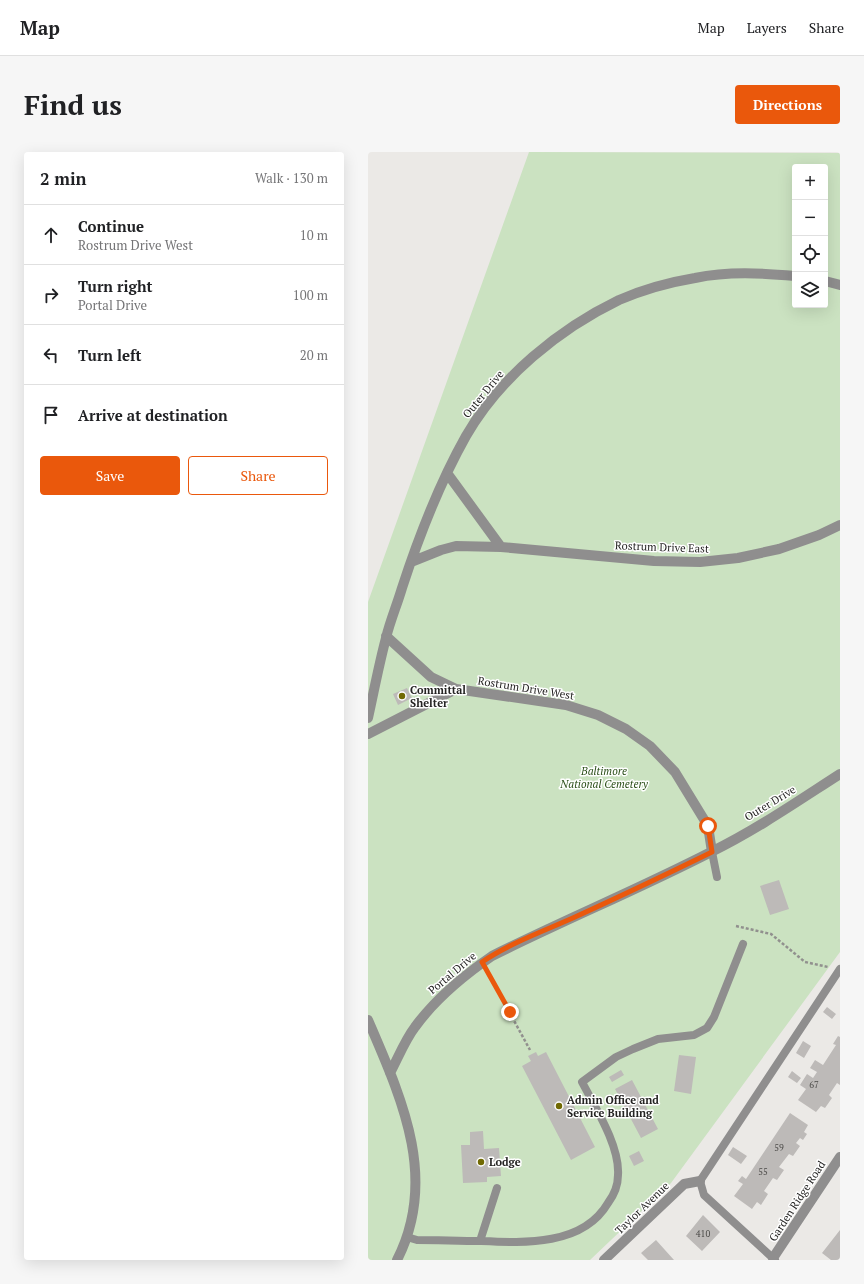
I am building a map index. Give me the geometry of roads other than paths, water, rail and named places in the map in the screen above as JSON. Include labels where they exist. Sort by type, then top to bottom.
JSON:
[{"type":"street","name":"Outer Drive","points":[[368,718],[386,636],[429,514],[447,473],[467,434],[489,402],[518,370],[549,342],[584,320],[620,300],[657,287],[696,277],[768,273],[792,276]]},
{"type":"street","points":[[828,283],[840,285]]},
{"type":"street","points":[[447,473],[501,547]]},
{"type":"street","name":"Rostrum Drive East","points":[[411,562],[441,550],[456,546],[501,547],[654,561],[700,562],[738,558],[779,549],[819,535],[840,525]]},
{"type":"street","name":"Rostrum Drive West","points":[[386,636],[431,677],[456,690],[566,705],[598,715],[626,729],[650,746],[675,772],[708,826],[712,852]]},
{"type":"street","points":[[368,734],[456,690]]},
{"type":"street","name":"Outer Drive","points":[[712,852],[781,812],[840,774]]},
{"type":"street","name":"Portal Drive","points":[[390,1073],[414,1028],[451,987],[482,962],[516,944],[630,892],[712,852]]},
{"type":"street","points":[[368,1020],[390,1073],[408,1126],[414,1157],[415,1180],[412,1216],[407,1237],[396,1260]]},
{"type":"street","name":"Garden Ridge Road","points":[[774,1259],[840,1157]]},
{"type":"street","name":"Taylor Avenue","points":[[604,1260],[684,1184],[700,1181]]},
{"type":"lane","points":[[712,852],[717,877]]},
{"type":"lane","points":[[407,1237],[417,1240],[522,1243],[549,1240],[574,1232],[593,1221],[605,1208],[614,1194],[618,1174],[616,1157],[610,1136],[582,1082],[616,1057],[633,1049],[658,1039],[694,1035],[707,1028],[714,1017],[743,944]]},
{"type":"lane","points":[[774,1259],[704,1195],[700,1181],[836,968]]},
{"type":"lane","points":[[480,1242],[497,1188]]},
{"type":"place","name":"Committal Shelter","points":[[402,696]]},
{"type":"place","name":"Admin Office and Service Building","points":[[559,1106]]},
{"type":"place","name":"Lodge","points":[[481,1162]]},
{"type":"park label","name":"Baltimore National Cemetery","points":[[604,777]]}]
